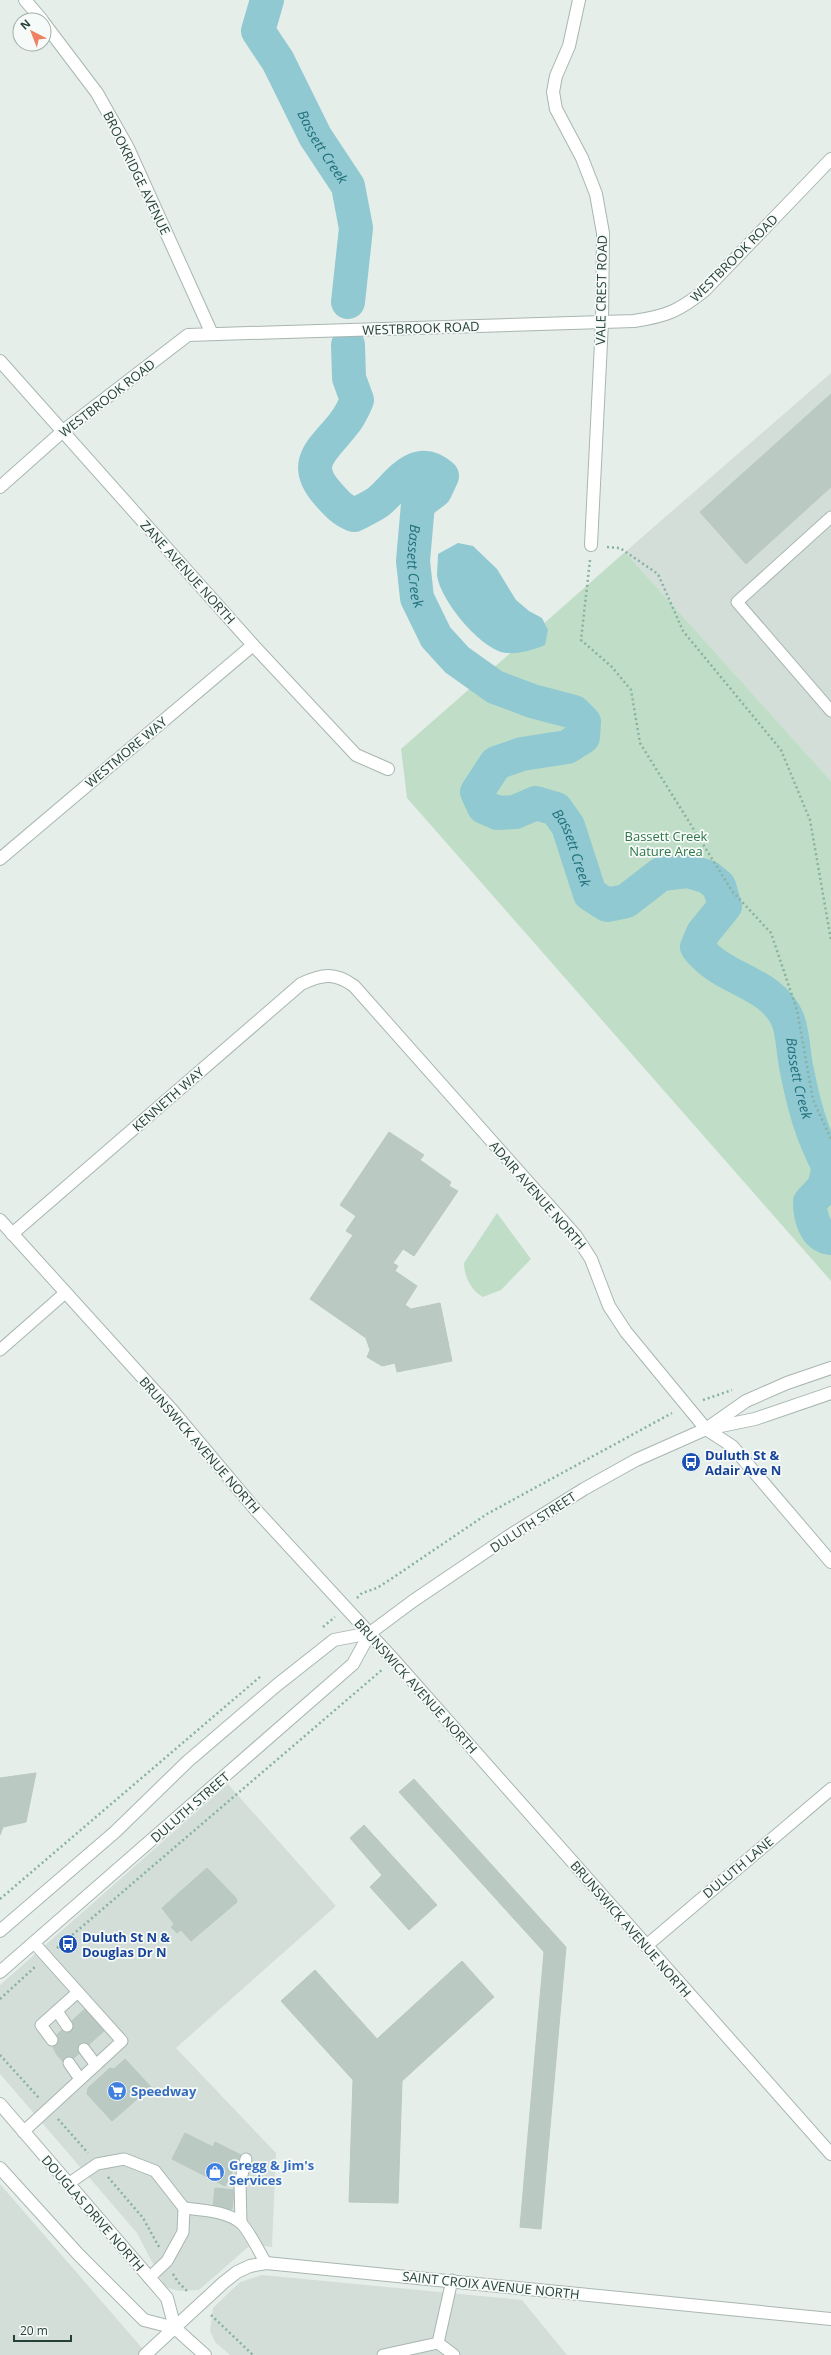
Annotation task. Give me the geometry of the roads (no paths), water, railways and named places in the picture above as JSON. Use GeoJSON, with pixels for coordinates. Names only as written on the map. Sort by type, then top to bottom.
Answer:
{"type":"FeatureCollection","features":[{"type":"Feature","properties":{"kind":"street"},"geometry":{"type":"LineString","coordinates":[[25,0],[35,12]]}},
{"type":"Feature","properties":{"kind":"street","name":"VALE CREST ROAD"},"geometry":{"type":"LineString","coordinates":[[579,0],[569,46],[556,76],[553,92],[556,109],[582,158],[596,194],[603,233],[602,322],[591,545]]}},
{"type":"Feature","properties":{"kind":"street","name":"BROOKRIDGE AVENUE"},"geometry":{"type":"LineString","coordinates":[[52,33],[97,94],[128,148],[212,334]]}},
{"type":"Feature","properties":{"kind":"street","name":"WESTBROOK ROAD"},"geometry":{"type":"LineString","coordinates":[[0,487],[63,432],[188,335],[634,321],[660,317],[684,307],[705,290],[831,159]]}},
{"type":"Feature","properties":{"kind":"street","name":"ZANE AVENUE NORTH"},"geometry":{"type":"LineString","coordinates":[[0,361],[253,645],[356,755],[388,769]]}},
{"type":"Feature","properties":{"kind":"street","name":"WESTMORE WAY"},"geometry":{"type":"LineString","coordinates":[[0,859],[253,645]]}},
{"type":"Feature","properties":{"kind":"street","name":"KENNETH WAY"},"geometry":{"type":"LineString","coordinates":[[12,1234],[301,984],[314,978],[330,975]]}},
{"type":"Feature","properties":{"kind":"street","name":"ADAIR AVENUE NORTH"},"geometry":{"type":"LineString","coordinates":[[330,975],[343,978],[354,986],[576,1236],[591,1259],[609,1306],[617,1321],[706,1429],[732,1446],[831,1562]]}},
{"type":"Feature","properties":{"kind":"street","name":"BRUNSWICK AVENUE NORTH"},"geometry":{"type":"LineString","coordinates":[[0,1220],[172,1410],[255,1509],[370,1633],[646,1946],[829,2147]]}},
{"type":"Feature","properties":{"kind":"street","name":"DULUTH STREET"},"geometry":{"type":"LineString","coordinates":[[0,1972],[353,1664],[370,1633],[413,1601],[584,1488],[636,1460],[706,1429],[746,1401],[787,1383],[831,1368]]}},
{"type":"Feature","properties":{"kind":"street","name":"DULUTH STREET"},"geometry":{"type":"LineString","coordinates":[[706,1429],[755,1419],[831,1394]]}},
{"type":"Feature","properties":{"kind":"street","name":"DULUTH STREET"},"geometry":{"type":"LineString","coordinates":[[0,1931],[115,1832],[188,1761],[277,1685],[334,1640],[370,1633]]}},
{"type":"Feature","properties":{"kind":"street","name":"DULUTH LANE"},"geometry":{"type":"LineString","coordinates":[[646,1946],[831,1789]]}},
{"type":"Feature","properties":{"kind":"street","name":"DOUGLAS DRIVE NORTH"},"geometry":{"type":"LineString","coordinates":[[0,2104],[167,2298],[174,2328]]}},
{"type":"Feature","properties":{"kind":"street"},"geometry":{"type":"LineString","coordinates":[[0,2168],[78,2254],[144,2320],[174,2328],[205,2355]]}},
{"type":"Feature","properties":{"kind":"street","name":"SAINT CROIX AVENUE NORTH"},"geometry":{"type":"LineString","coordinates":[[145,2355],[237,2272],[266,2263],[452,2280],[831,2320]]}},
{"type":"Feature","properties":{"kind":"lane"},"geometry":{"type":"LineString","coordinates":[[831,517],[737,602],[831,711]]}},
{"type":"Feature","properties":{"kind":"lane"},"geometry":{"type":"LineString","coordinates":[[0,1350],[66,1293]]}},
{"type":"Feature","properties":{"kind":"lane"},"geometry":{"type":"LineString","coordinates":[[23,2132],[122,2041],[34,1943]]}},
{"type":"Feature","properties":{"kind":"lane"},"geometry":{"type":"LineString","coordinates":[[52,2040],[41,2025],[78,1992]]}},
{"type":"Feature","properties":{"kind":"lane"},"geometry":{"type":"LineString","coordinates":[[57,2011],[67,2026]]}},
{"type":"Feature","properties":{"kind":"lane"},"geometry":{"type":"LineString","coordinates":[[84,2049],[96,2065]]}},
{"type":"Feature","properties":{"kind":"lane"},"geometry":{"type":"LineString","coordinates":[[69,2063],[80,2079]]}},
{"type":"Feature","properties":{"kind":"lane"},"geometry":{"type":"LineString","coordinates":[[68,2184],[97,2164],[124,2159],[154,2171],[184,2208],[183,2232],[166,2261],[149,2278]]}},
{"type":"Feature","properties":{"kind":"lane"},"geometry":{"type":"LineString","coordinates":[[246,2159],[240,2183],[241,2223],[266,2263]]}},
{"type":"Feature","properties":{"kind":"lane"},"geometry":{"type":"LineString","coordinates":[[184,2208],[219,2213],[241,2223]]}},
{"type":"Feature","properties":{"kind":"lane"},"geometry":{"type":"LineString","coordinates":[[438,2343],[452,2280]]}},
{"type":"Feature","properties":{"kind":"lane"},"geometry":{"type":"LineString","coordinates":[[383,2355],[438,2343],[454,2355]]}},
{"type":"Feature","properties":{"kind":"water"},"geometry":{"type":"Polygon","coordinates":[[[458,543],[473,546],[497,569],[516,600],[529,611],[542,618],[548,630],[545,645],[526,651],[506,653],[496,650],[485,643],[463,622],[446,597],[437,575],[438,554],[458,543]]]}},
{"type":"Feature","properties":{"kind":"waterway","name":"Bassett Creek"},"geometry":{"type":"LineString","coordinates":[[267,0],[258,31],[278,61],[315,136],[348,186],[356,228],[348,302]]}},
{"type":"Feature","properties":{"kind":"waterway","name":"Bassett Creek"},"geometry":{"type":"LineString","coordinates":[[348,345],[349,378],[357,400],[347,420],[318,456],[315,464],[316,473],[320,483],[328,494],[343,509],[354,515],[378,502],[407,474],[415,470],[423,468],[432,470],[442,476],[435,491],[418,504],[413,561],[417,598],[436,637],[457,660],[495,687],[532,701],[574,712],[584,722],[583,737],[567,747],[522,754],[496,763],[477,792],[484,807],[498,813],[515,812],[536,803],[556,809],[568,826],[590,894],[607,905],[626,901],[661,874],[688,871],[708,877],[719,886],[725,906],[703,933],[697,947],[707,958],[719,967],[769,996],[779,1006],[787,1018],[791,1029],[796,1066],[812,1130],[829,1167],[824,1187],[810,1202],[812,1219],[817,1229],[825,1236],[831,1238]]}},
{"type":"Feature","properties":{"kind":"place","name":"Duluth St & Adair Ave N"},"geometry":{"type":"Point","coordinates":[691,1462]}},
{"type":"Feature","properties":{"kind":"place","name":"Duluth St N & Douglas Dr N"},"geometry":{"type":"Point","coordinates":[68,1944]}},
{"type":"Feature","properties":{"kind":"place","name":"Speedway"},"geometry":{"type":"Point","coordinates":[117,2091]}},
{"type":"Feature","properties":{"kind":"place","name":"Gregg & Jim's Services"},"geometry":{"type":"Point","coordinates":[215,2172]}},
{"type":"Feature","properties":{"kind":"park label","name":"Bassett Creek Nature Area"},"geometry":{"type":"Point","coordinates":[666,844]}}]}
